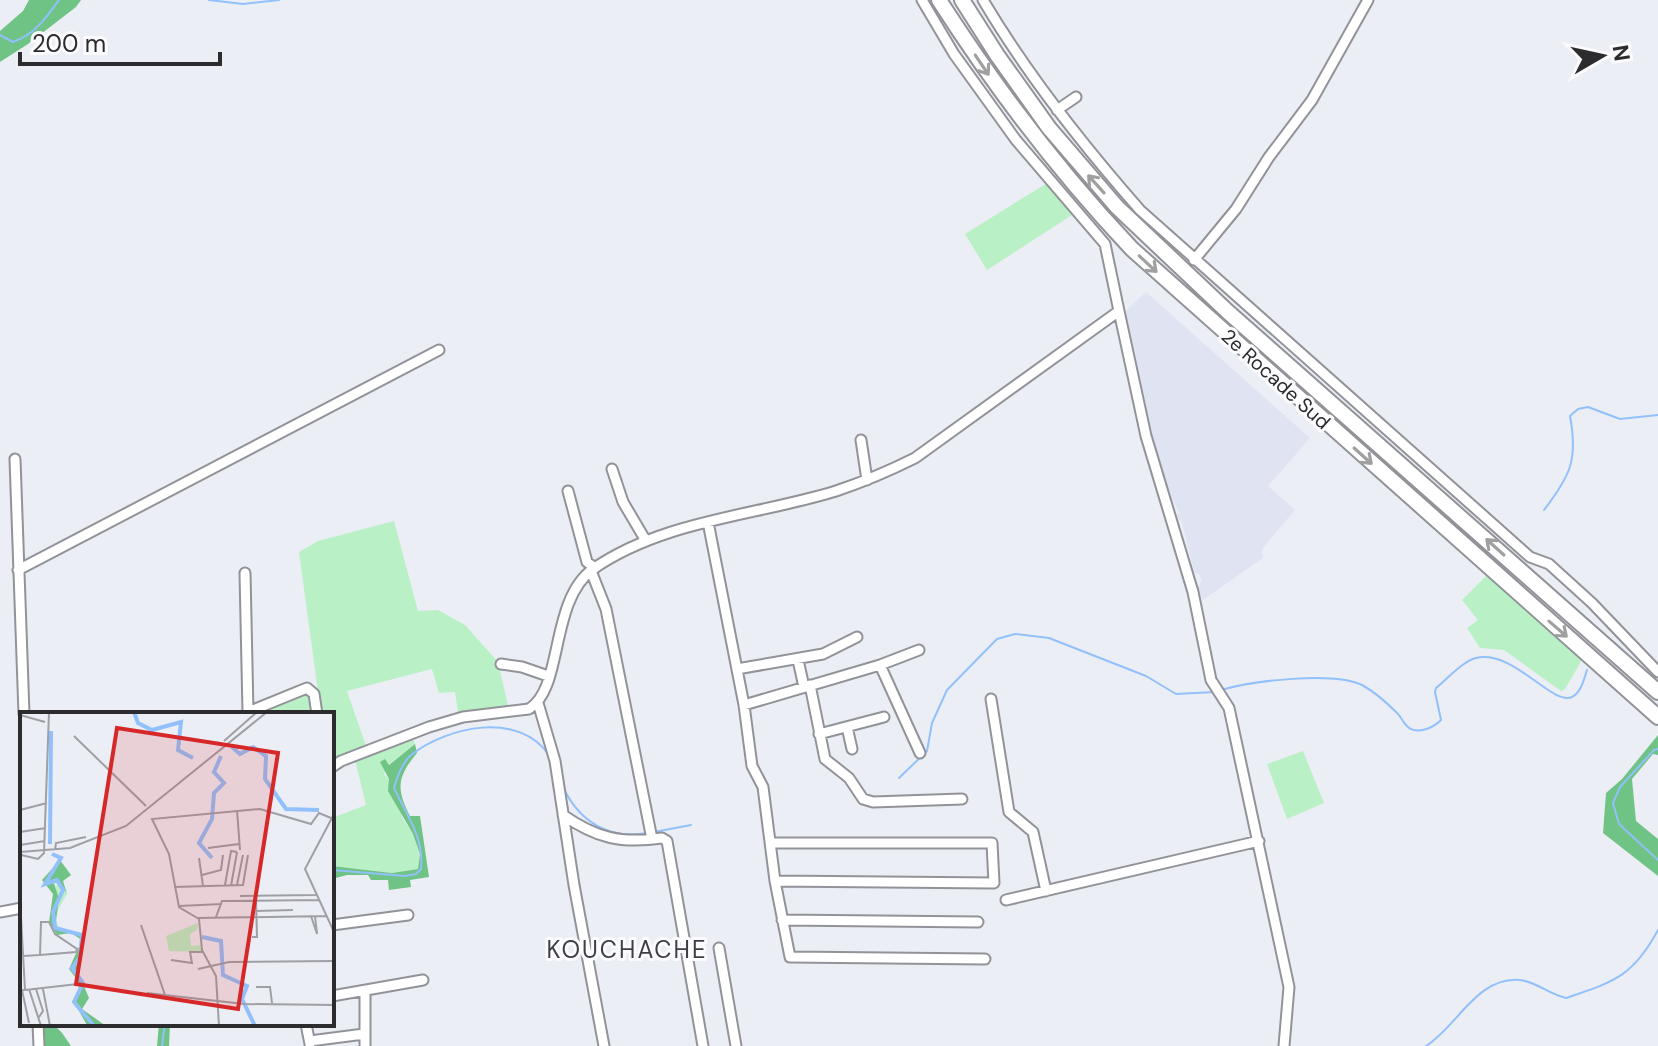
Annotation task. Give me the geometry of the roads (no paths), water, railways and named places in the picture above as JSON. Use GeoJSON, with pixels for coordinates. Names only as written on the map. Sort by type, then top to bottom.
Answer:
{"type":"FeatureCollection","features":[{"type":"Feature","properties":{"kind":"highway","name":"2e Rocade Sud"},"geometry":{"type":"LineString","coordinates":[[939,0],[1010,107],[1047,154],[1132,249],[1658,717]]}},
{"type":"Feature","properties":{"kind":"highway","name":"2e Rocade Sud"},"geometry":{"type":"LineString","coordinates":[[962,0],[1032,105],[1117,207],[1228,312],[1658,692]]}},
{"type":"Feature","properties":{"kind":"street"},"geometry":{"type":"LineString","coordinates":[[922,0],[954,54],[1016,140],[1105,244],[1146,436],[1193,592],[1211,680],[1226,699],[1259,841],[1289,987],[1284,1046]]}},
{"type":"Feature","properties":{"kind":"street"},"geometry":{"type":"LineString","coordinates":[[983,0],[1085,148],[1140,210],[1530,557],[1549,564],[1592,603],[1658,672]]}},
{"type":"Feature","properties":{"kind":"street"},"geometry":{"type":"LineString","coordinates":[[1194,260],[1236,209],[1269,157],[1312,100],[1368,0]]}},
{"type":"Feature","properties":{"kind":"street"},"geometry":{"type":"LineString","coordinates":[[1057,110],[1076,97]]}},
{"type":"Feature","properties":{"kind":"street"},"geometry":{"type":"LineString","coordinates":[[334,766],[429,727],[463,717],[529,709],[538,703],[574,588],[593,570],[646,541],[708,522],[834,492],[915,458],[1119,311]]}},
{"type":"Feature","properties":{"kind":"street"},"geometry":{"type":"LineString","coordinates":[[18,570],[439,350]]}},
{"type":"Feature","properties":{"kind":"street"},"geometry":{"type":"LineString","coordinates":[[861,440],[867,480]]}},
{"type":"Feature","properties":{"kind":"street"},"geometry":{"type":"LineString","coordinates":[[15,459],[24,712]]}},
{"type":"Feature","properties":{"kind":"street"},"geometry":{"type":"LineString","coordinates":[[612,469],[623,502],[646,541]]}},
{"type":"Feature","properties":{"kind":"street"},"geometry":{"type":"LineString","coordinates":[[568,491],[587,562],[593,570],[606,609],[652,839]]}},
{"type":"Feature","properties":{"kind":"street"},"geometry":{"type":"LineString","coordinates":[[708,522],[744,705],[752,766],[763,787],[775,881],[790,957],[985,959]]}},
{"type":"Feature","properties":{"kind":"street"},"geometry":{"type":"LineString","coordinates":[[245,573],[248,712],[307,688],[314,694],[317,712]]}},
{"type":"Feature","properties":{"kind":"street"},"geometry":{"type":"LineString","coordinates":[[737,669],[823,654],[857,637]]}},
{"type":"Feature","properties":{"kind":"street"},"geometry":{"type":"LineString","coordinates":[[744,705],[880,665],[919,650]]}},
{"type":"Feature","properties":{"kind":"street"},"geometry":{"type":"LineString","coordinates":[[798,660],[825,759],[849,778],[868,801],[962,799]]}},
{"type":"Feature","properties":{"kind":"street"},"geometry":{"type":"LineString","coordinates":[[501,664],[548,676]]}},
{"type":"Feature","properties":{"kind":"street"},"geometry":{"type":"LineString","coordinates":[[880,665],[920,753]]}},
{"type":"Feature","properties":{"kind":"street"},"geometry":{"type":"LineString","coordinates":[[991,699],[1009,812],[1033,832],[1046,891]]}},
{"type":"Feature","properties":{"kind":"street"},"geometry":{"type":"LineString","coordinates":[[538,703],[555,761],[604,1046]]}},
{"type":"Feature","properties":{"kind":"street"},"geometry":{"type":"LineString","coordinates":[[819,734],[884,717]]}},
{"type":"Feature","properties":{"kind":"street"},"geometry":{"type":"LineString","coordinates":[[847,727],[852,749]]}},
{"type":"Feature","properties":{"kind":"street"},"geometry":{"type":"LineString","coordinates":[[563,815],[588,832],[625,841],[662,838],[667,841],[703,1046]]}},
{"type":"Feature","properties":{"kind":"street"},"geometry":{"type":"LineString","coordinates":[[1006,900],[1259,841]]}},
{"type":"Feature","properties":{"kind":"street"},"geometry":{"type":"LineString","coordinates":[[771,843],[992,843],[994,883],[775,881]]}},
{"type":"Feature","properties":{"kind":"street"},"geometry":{"type":"LineString","coordinates":[[0,912],[20,908]]}},
{"type":"Feature","properties":{"kind":"street"},"geometry":{"type":"LineString","coordinates":[[334,925],[408,915]]}},
{"type":"Feature","properties":{"kind":"street"},"geometry":{"type":"LineString","coordinates":[[782,920],[978,922]]}},
{"type":"Feature","properties":{"kind":"street"},"geometry":{"type":"LineString","coordinates":[[719,948],[736,1046]]}},
{"type":"Feature","properties":{"kind":"street"},"geometry":{"type":"LineString","coordinates":[[334,996],[423,980]]}},
{"type":"Feature","properties":{"kind":"street"},"geometry":{"type":"LineString","coordinates":[[365,991],[365,1046]]}},
{"type":"Feature","properties":{"kind":"street"},"geometry":{"type":"LineString","coordinates":[[38,1026],[39,1046]]}},
{"type":"Feature","properties":{"kind":"street"},"geometry":{"type":"LineString","coordinates":[[310,1044],[364,1034]]}},
{"type":"Feature","properties":{"kind":"waterway"},"geometry":{"type":"LineString","coordinates":[[0,35],[13,42],[27,35],[59,0]]}},
{"type":"Feature","properties":{"kind":"waterway"},"geometry":{"type":"LineString","coordinates":[[209,0],[243,4],[279,0]]}},
{"type":"Feature","properties":{"kind":"waterway"},"geometry":{"type":"LineString","coordinates":[[1544,510],[1561,487],[1570,466],[1573,444],[1570,416],[1578,409],[1588,407],[1620,419],[1658,415]]}},
{"type":"Feature","properties":{"kind":"waterway"},"geometry":{"type":"LineString","coordinates":[[899,778],[927,751],[932,723],[947,690],[997,639],[1015,634],[1049,638],[1146,676],[1176,694],[1215,692]]}},
{"type":"Feature","properties":{"kind":"waterway"},"geometry":{"type":"LineString","coordinates":[[1221,690],[1292,679],[1349,681],[1371,690],[1408,727],[1420,730],[1441,720],[1436,688],[1461,666],[1476,658],[1490,657],[1504,662],[1564,698],[1578,692],[1587,670]]}},
{"type":"Feature","properties":{"kind":"waterway"},"geometry":{"type":"LineString","coordinates":[[334,870],[405,876],[416,874],[421,869],[417,837],[394,788],[405,762],[426,745],[463,731],[502,728],[520,732],[536,741],[549,755]]}},
{"type":"Feature","properties":{"kind":"waterway"},"geometry":{"type":"LineString","coordinates":[[1658,749],[1620,787],[1613,803],[1619,824],[1658,860]]}},
{"type":"Feature","properties":{"kind":"waterway"},"geometry":{"type":"LineString","coordinates":[[563,787],[577,810],[596,825],[620,834],[647,833]]}},
{"type":"Feature","properties":{"kind":"waterway"},"geometry":{"type":"LineString","coordinates":[[654,832],[691,825]]}},
{"type":"Feature","properties":{"kind":"waterway"},"geometry":{"type":"LineString","coordinates":[[1426,1046],[1480,994],[1505,981],[1526,981],[1566,998],[1609,982],[1640,958],[1658,930]]}},
{"type":"Feature","properties":{"kind":"waterway"},"geometry":{"type":"LineString","coordinates":[[162,1046],[165,1026]]}},
{"type":"Feature","properties":{"kind":"district","name":"KOUCHACHE"},"geometry":{"type":"Point","coordinates":[627,950]}}]}
